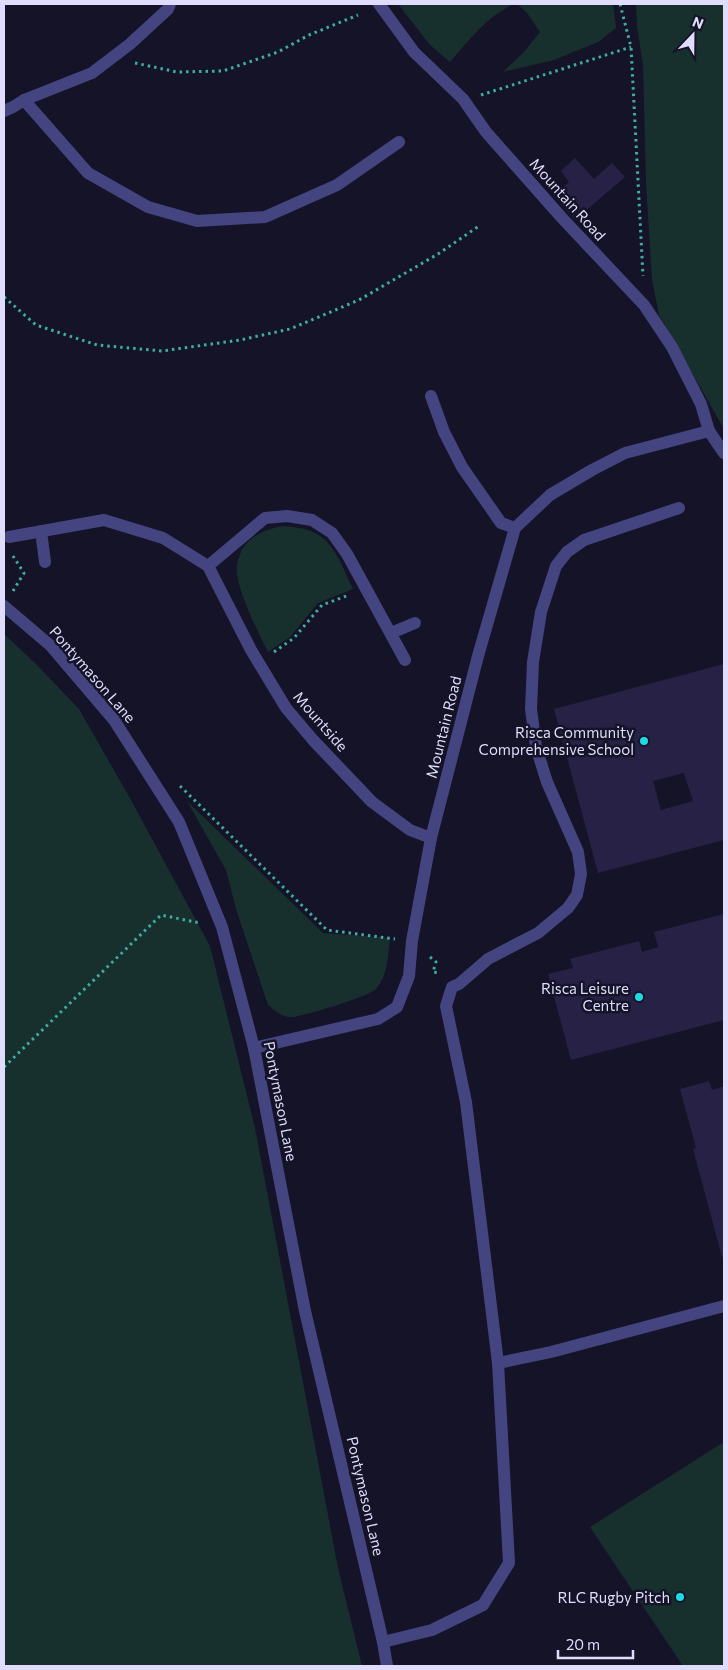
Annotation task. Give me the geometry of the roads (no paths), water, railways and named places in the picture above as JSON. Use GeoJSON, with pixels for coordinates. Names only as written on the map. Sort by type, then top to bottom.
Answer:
{"type":"FeatureCollection","features":[{"type":"Feature","properties":{"kind":"street"},"geometry":{"type":"LineString","coordinates":[[4,111],[24,100],[92,73],[116,55],[168,9],[170,4]]}},
{"type":"Feature","properties":{"kind":"street","name":"Mountain Road"},"geometry":{"type":"LineString","coordinates":[[379,4],[414,52],[463,99],[486,132],[562,218],[644,305],[672,347],[700,404],[709,431],[724,453]]}},
{"type":"Feature","properties":{"kind":"street"},"geometry":{"type":"LineString","coordinates":[[24,100],[88,173],[148,207],[197,221],[265,217],[337,185],[399,142]]}},
{"type":"Feature","properties":{"kind":"street"},"geometry":{"type":"LineString","coordinates":[[431,396],[444,432],[462,467],[500,523],[515,528],[550,495],[625,453],[709,431]]}},
{"type":"Feature","properties":{"kind":"street"},"geometry":{"type":"LineString","coordinates":[[383,1642],[432,1630],[483,1605],[509,1563],[498,1363],[466,1102],[446,1006],[452,987],[459,984],[488,959],[538,933],[568,908],[577,896],[581,874],[578,852],[547,782],[536,747],[531,709],[533,662],[541,612],[556,566],[567,552],[584,540],[679,508]]}},
{"type":"Feature","properties":{"kind":"street"},"geometry":{"type":"LineString","coordinates":[[9,537],[104,520],[163,538],[208,566],[265,518],[287,516],[312,520],[332,533],[347,554],[405,660]]}},
{"type":"Feature","properties":{"kind":"street","name":"Mountain Road"},"geometry":{"type":"LineString","coordinates":[[254,1048],[378,1019],[397,1007],[409,976],[412,941],[431,838],[478,656],[515,528]]}},
{"type":"Feature","properties":{"kind":"street"},"geometry":{"type":"LineString","coordinates":[[41,532],[45,562]]}},
{"type":"Feature","properties":{"kind":"street","name":"Mountside"},"geometry":{"type":"LineString","coordinates":[[208,566],[258,663],[286,708],[313,740],[372,802],[410,830],[431,838]]}},
{"type":"Feature","properties":{"kind":"street","name":"Pontymason Lane"},"geometry":{"type":"LineString","coordinates":[[6,602],[51,646],[114,720],[179,822],[222,927],[254,1048],[305,1311],[383,1642],[387,1666]]}},
{"type":"Feature","properties":{"kind":"street"},"geometry":{"type":"LineString","coordinates":[[391,633],[415,622]]}},
{"type":"Feature","properties":{"kind":"street"},"geometry":{"type":"LineString","coordinates":[[498,1363],[551,1352],[724,1306]]}},
{"type":"Feature","properties":{"kind":"place","name":"Risca Community Comprehensive School"},"geometry":{"type":"Point","coordinates":[644,741]}},
{"type":"Feature","properties":{"kind":"place","name":"Risca Leisure Centre"},"geometry":{"type":"Point","coordinates":[639,997]}},
{"type":"Feature","properties":{"kind":"place","name":"RLC Rugby Pitch"},"geometry":{"type":"Point","coordinates":[680,1597]}}]}
